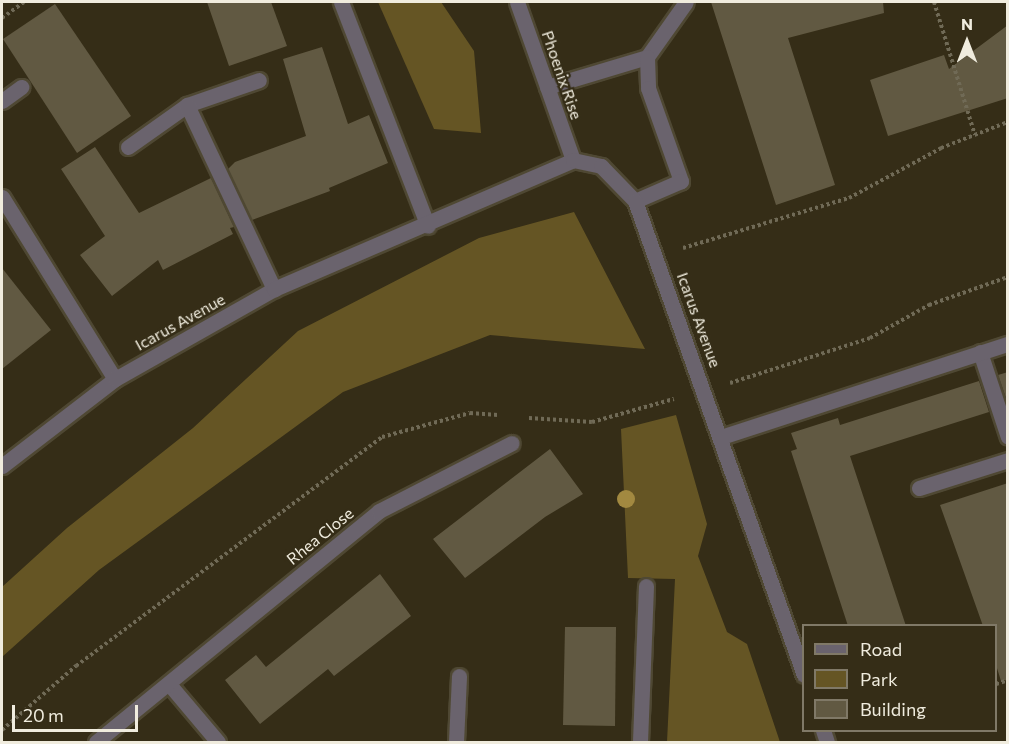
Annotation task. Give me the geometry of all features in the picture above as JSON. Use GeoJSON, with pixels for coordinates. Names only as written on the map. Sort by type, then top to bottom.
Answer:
{"type":"FeatureCollection","features":[{"type":"Feature","properties":{"kind":"street"},"geometry":{"type":"LineString","coordinates":[[340,2],[428,226]]}},
{"type":"Feature","properties":{"kind":"street","name":"Phoenix Rise"},"geometry":{"type":"LineString","coordinates":[[517,2],[573,160]]}},
{"type":"Feature","properties":{"kind":"street"},"geometry":{"type":"LineString","coordinates":[[634,201],[681,181],[648,88],[647,57],[686,2]]}},
{"type":"Feature","properties":{"kind":"street"},"geometry":{"type":"LineString","coordinates":[[547,87],[647,57]]}},
{"type":"Feature","properties":{"kind":"street"},"geometry":{"type":"LineString","coordinates":[[128,147],[188,105],[259,80]]}},
{"type":"Feature","properties":{"kind":"street"},"geometry":{"type":"LineString","coordinates":[[2,101],[21,87]]}},
{"type":"Feature","properties":{"kind":"street"},"geometry":{"type":"LineString","coordinates":[[188,105],[274,289]]}},
{"type":"Feature","properties":{"kind":"street","name":"Icarus Avenue"},"geometry":{"type":"LineString","coordinates":[[2,466],[116,379],[274,289],[428,226],[573,160],[601,166],[634,201],[657,256],[802,669]]}},
{"type":"Feature","properties":{"kind":"street"},"geometry":{"type":"LineString","coordinates":[[2,198],[116,379]]}},
{"type":"Feature","properties":{"kind":"street"},"geometry":{"type":"LineString","coordinates":[[721,437],[1008,344]]}},
{"type":"Feature","properties":{"kind":"street"},"geometry":{"type":"LineString","coordinates":[[981,352],[1008,437]]}},
{"type":"Feature","properties":{"kind":"street","name":"Rhea Close"},"geometry":{"type":"LineString","coordinates":[[96,742],[379,511],[512,443]]}},
{"type":"Feature","properties":{"kind":"street"},"geometry":{"type":"LineString","coordinates":[[919,488],[1008,460]]}},
{"type":"Feature","properties":{"kind":"street"},"geometry":{"type":"LineString","coordinates":[[640,742],[646,586]]}},
{"type":"Feature","properties":{"kind":"street"},"geometry":{"type":"LineString","coordinates":[[456,742],[459,676]]}},
{"type":"Feature","properties":{"kind":"street"},"geometry":{"type":"LineString","coordinates":[[169,684],[218,742]]}},
{"type":"Feature","properties":{"kind":"path"},"geometry":{"type":"LineString","coordinates":[[2,18],[24,2]]}},
{"type":"Feature","properties":{"kind":"path"},"geometry":{"type":"LineString","coordinates":[[934,2],[975,135]]}},
{"type":"Feature","properties":{"kind":"path"},"geometry":{"type":"LineString","coordinates":[[657,256],[849,198],[941,148],[1008,122]]}},
{"type":"Feature","properties":{"kind":"path"},"geometry":{"type":"LineString","coordinates":[[705,391],[870,338],[929,305],[1008,277]]}},
{"type":"Feature","properties":{"kind":"green space"},"geometry":{"type":"Polygon","coordinates":[[[378,2],[441,2],[474,51],[481,133],[434,129],[378,2]]]}},
{"type":"Feature","properties":{"kind":"green space"},"geometry":{"type":"Polygon","coordinates":[[[574,212],[645,349],[490,335],[343,392],[99,570],[2,657],[2,587],[67,528],[193,428],[298,331],[479,238],[574,212]]]}},
{"type":"Feature","properties":{"kind":"green space"},"geometry":{"type":"Polygon","coordinates":[[[676,415],[707,524],[698,556],[727,632],[747,644],[780,742],[667,742],[675,579],[628,578],[621,429],[676,415]]]}},
{"type":"Feature","properties":{"kind":"building"},"geometry":{"type":"Polygon","coordinates":[[[207,2],[271,2],[287,46],[229,66],[207,2]]]}},
{"type":"Feature","properties":{"kind":"building"},"geometry":{"type":"Polygon","coordinates":[[[711,2],[883,2],[884,13],[788,38],[835,185],[776,205],[711,2]]]}},
{"type":"Feature","properties":{"kind":"building"},"geometry":{"type":"Polygon","coordinates":[[[55,4],[131,116],[77,153],[3,39],[55,4]]]}},
{"type":"Feature","properties":{"kind":"building"},"geometry":{"type":"Polygon","coordinates":[[[1008,25],[1008,98],[888,136],[870,80],[944,55],[949,69],[1008,25]]]}},
{"type":"Feature","properties":{"kind":"building"},"geometry":{"type":"Polygon","coordinates":[[[322,47],[348,124],[369,115],[388,163],[329,188],[330,191],[252,220],[228,169],[235,162],[306,136],[283,59],[322,47]]]}},
{"type":"Feature","properties":{"kind":"building"},"geometry":{"type":"Polygon","coordinates":[[[95,147],[139,213],[211,178],[234,227],[230,228],[233,234],[163,270],[158,260],[112,296],[80,255],[105,236],[61,169],[95,147]]]}},
{"type":"Feature","properties":{"kind":"building"},"geometry":{"type":"Polygon","coordinates":[[[2,268],[51,330],[2,369],[2,268]]]}},
{"type":"Feature","properties":{"kind":"building"},"geometry":{"type":"Polygon","coordinates":[[[1008,372],[1008,404],[998,375],[1008,372]]]}},
{"type":"Feature","properties":{"kind":"building"},"geometry":{"type":"Polygon","coordinates":[[[979,381],[989,412],[850,456],[905,624],[847,624],[791,451],[797,449],[791,433],[838,418],[840,425],[979,381]]]}},
{"type":"Feature","properties":{"kind":"building"},"geometry":{"type":"Polygon","coordinates":[[[550,449],[583,494],[545,517],[465,578],[433,539],[550,449]]]}},
{"type":"Feature","properties":{"kind":"building"},"geometry":{"type":"Polygon","coordinates":[[[1008,483],[1008,680],[1001,681],[997,668],[997,624],[982,624],[940,505],[1008,483]]]}},
{"type":"Feature","properties":{"kind":"building"},"geometry":{"type":"Polygon","coordinates":[[[380,574],[411,616],[334,676],[328,669],[260,724],[225,680],[256,655],[266,667],[380,574]]]}},
{"type":"Feature","properties":{"kind":"building"},"geometry":{"type":"Polygon","coordinates":[[[565,627],[616,627],[615,726],[563,725],[565,627]]]}}]}
